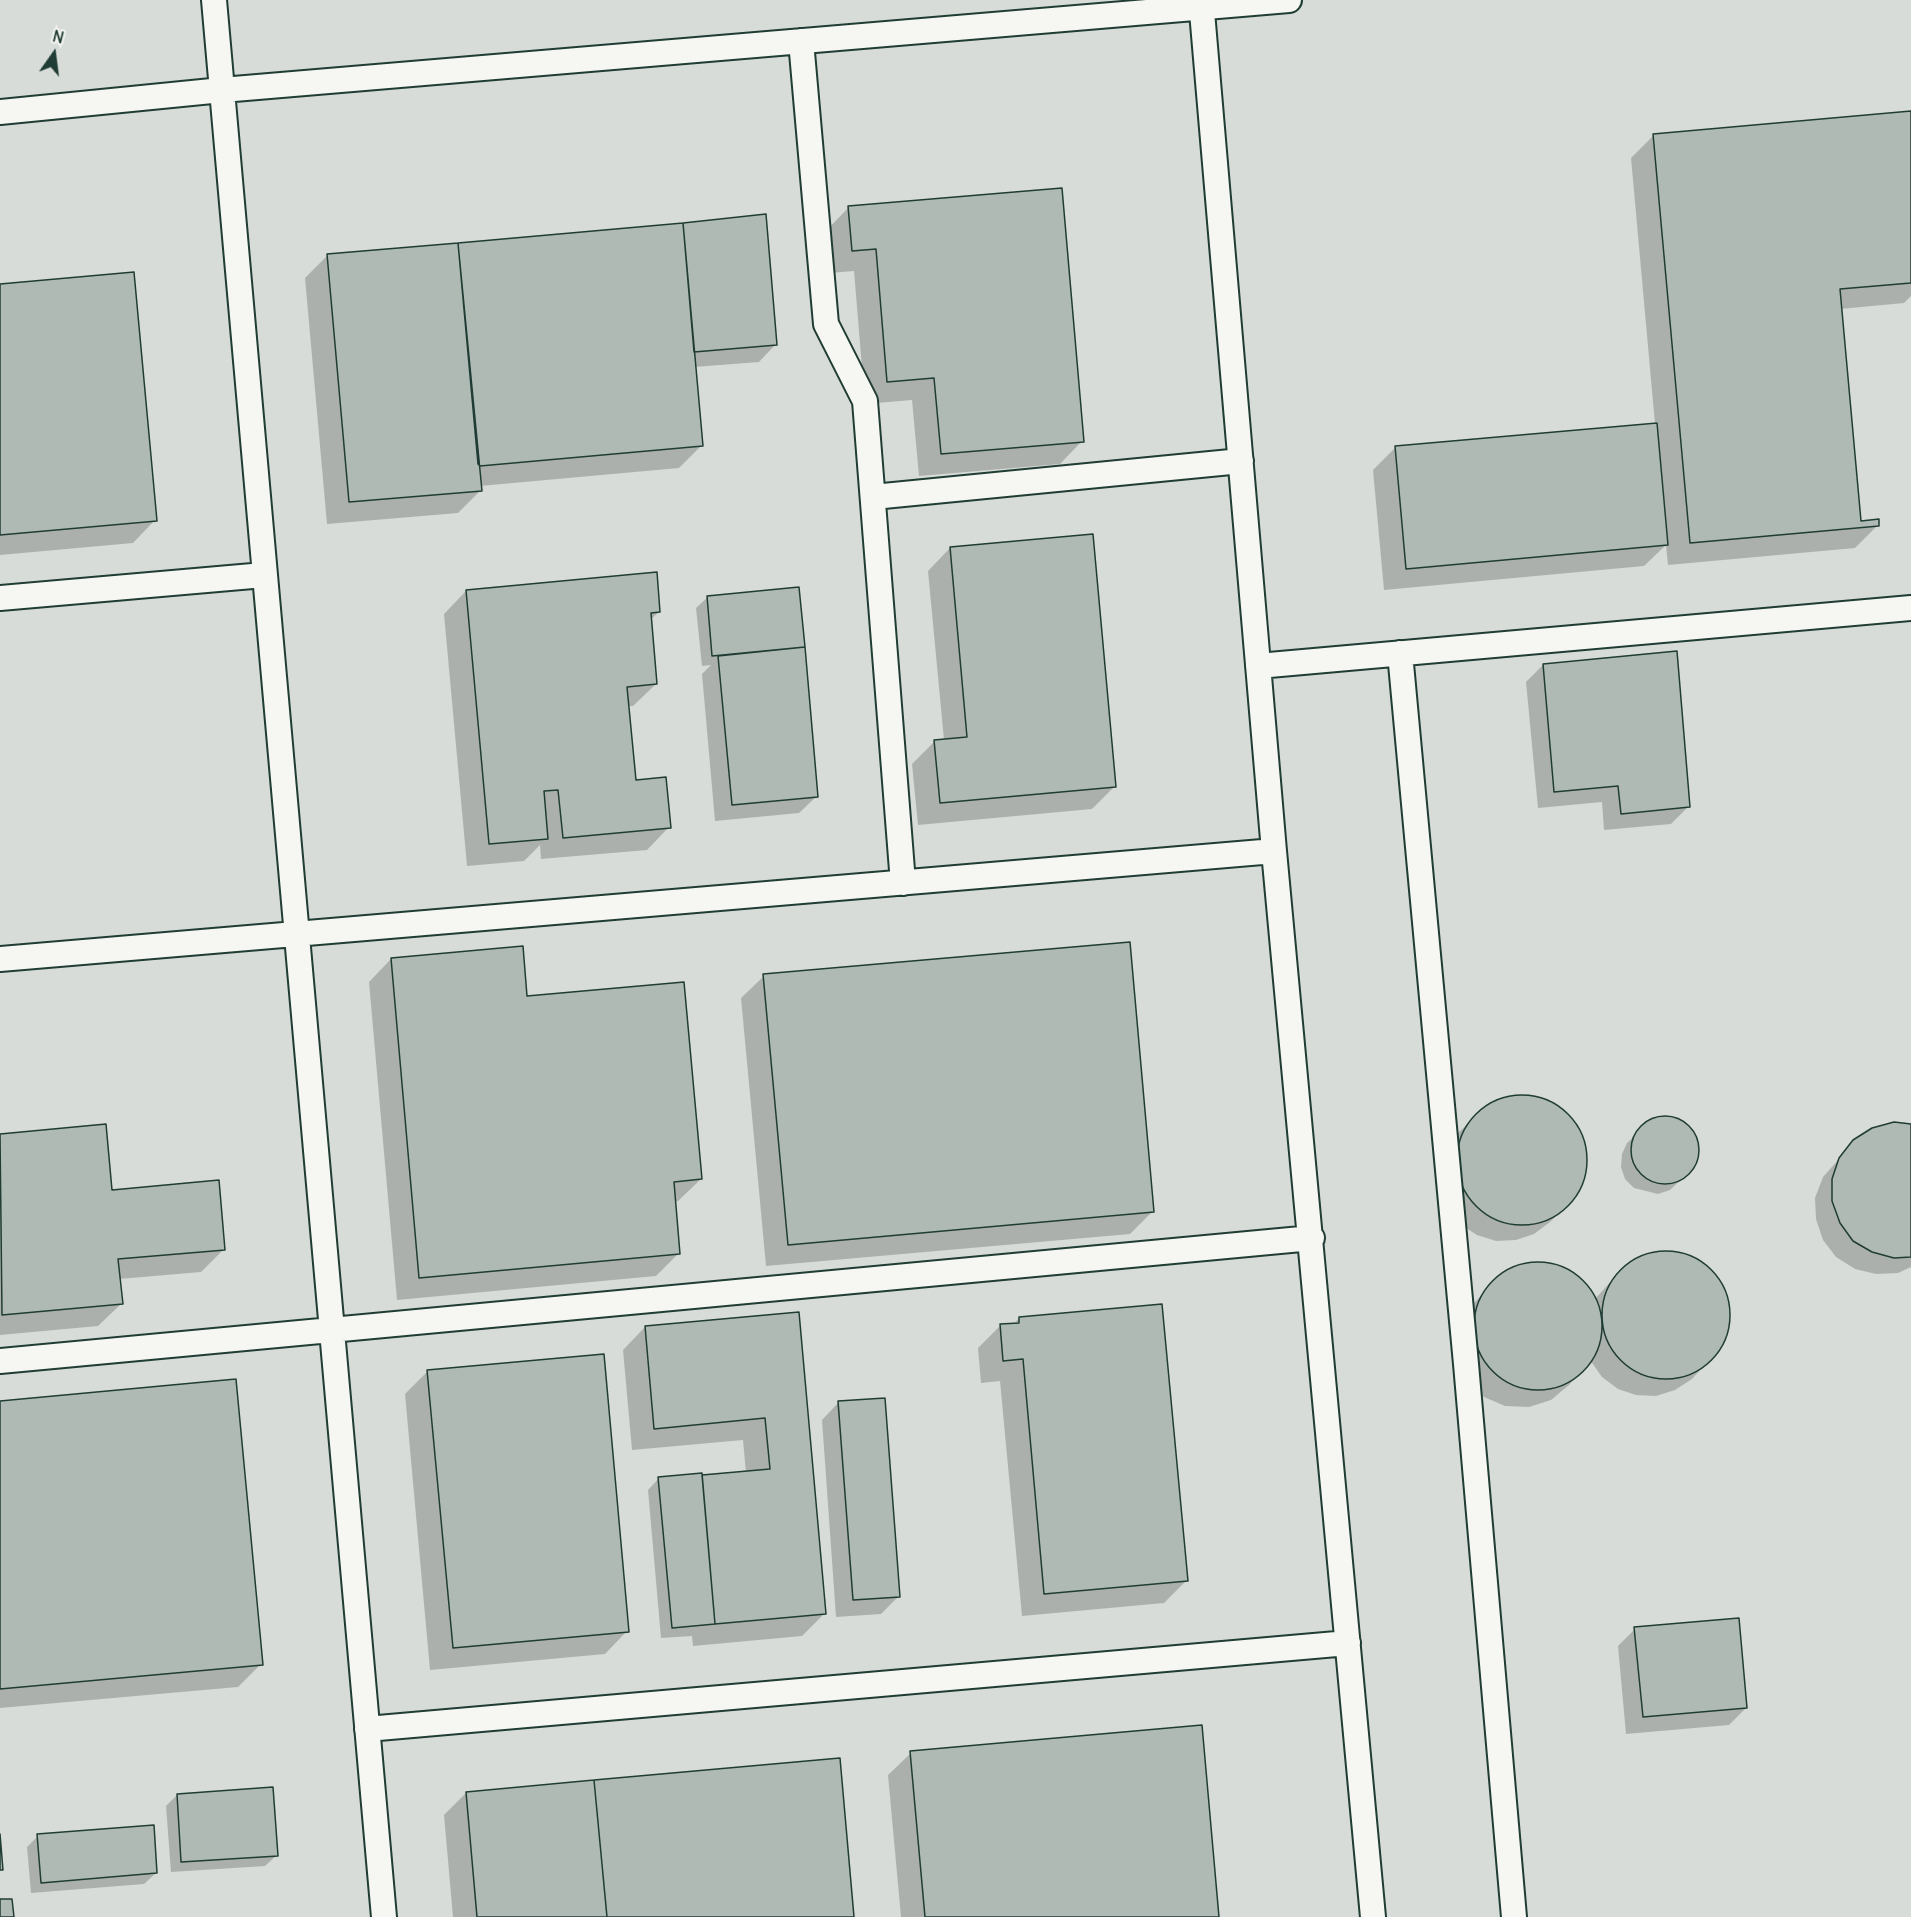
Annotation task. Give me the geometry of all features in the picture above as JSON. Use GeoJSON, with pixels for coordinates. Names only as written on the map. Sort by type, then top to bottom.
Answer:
{"type":"FeatureCollection","features":[{"type":"Feature","properties":{"kind":"lane"},"geometry":{"type":"LineString","coordinates":[[214,0],[384,1917]]}},
{"type":"Feature","properties":{"kind":"lane"},"geometry":{"type":"LineString","coordinates":[[0,112],[222,90],[801,41],[1201,4],[1289,0]]}},
{"type":"Feature","properties":{"kind":"lane"},"geometry":{"type":"LineString","coordinates":[[1201,4],[1274,851],[1312,1238],[1373,1917]]}},
{"type":"Feature","properties":{"kind":"lane"},"geometry":{"type":"LineString","coordinates":[[801,41],[826,324],[865,401],[903,883]]}},
{"type":"Feature","properties":{"kind":"lane"},"geometry":{"type":"LineString","coordinates":[[873,497],[1240,461]]}},
{"type":"Feature","properties":{"kind":"lane"},"geometry":{"type":"LineString","coordinates":[[0,598],[264,575]]}},
{"type":"Feature","properties":{"kind":"lane"},"geometry":{"type":"LineString","coordinates":[[1258,666],[1911,608]]}},
{"type":"Feature","properties":{"kind":"lane"},"geometry":{"type":"LineString","coordinates":[[1400,653],[1464,1340],[1514,1917]]}},
{"type":"Feature","properties":{"kind":"lane"},"geometry":{"type":"LineString","coordinates":[[0,959],[1274,851]]}},
{"type":"Feature","properties":{"kind":"lane"},"geometry":{"type":"LineString","coordinates":[[0,1361],[1312,1238]]}},
{"type":"Feature","properties":{"kind":"lane"},"geometry":{"type":"LineString","coordinates":[[367,1730],[1348,1642]]}},
{"type":"Feature","properties":{"kind":"shaded area"},"geometry":{"type":"Polygon","coordinates":[[[0,0],[1911,0],[1911,1917],[0,1917],[0,0]]]}},
{"type":"Feature","properties":{"kind":"building"},"geometry":{"type":"Polygon","coordinates":[[[1911,111],[1911,283],[1840,289],[1861,521],[1879,519],[1879,526],[1690,543],[1653,134],[1911,111]]]}},
{"type":"Feature","properties":{"kind":"building"},"geometry":{"type":"Polygon","coordinates":[[[1062,188],[1084,442],[941,454],[934,378],[887,382],[876,249],[852,251],[848,206],[1062,188]]]}},
{"type":"Feature","properties":{"kind":"building"},"geometry":{"type":"Polygon","coordinates":[[[766,214],[777,345],[694,352],[683,223],[766,214]]]}},
{"type":"Feature","properties":{"kind":"building"},"geometry":{"type":"Polygon","coordinates":[[[683,223],[703,446],[480,466],[458,243],[683,223]]]}},
{"type":"Feature","properties":{"kind":"building"},"geometry":{"type":"Polygon","coordinates":[[[458,243],[482,491],[349,502],[327,254],[458,243]]]}},
{"type":"Feature","properties":{"kind":"building"},"geometry":{"type":"Polygon","coordinates":[[[134,272],[157,521],[0,535],[0,284],[134,272]]]}},
{"type":"Feature","properties":{"kind":"building"},"geometry":{"type":"Polygon","coordinates":[[[1657,423],[1668,545],[1406,569],[1395,446],[1657,423]]]}},
{"type":"Feature","properties":{"kind":"building"},"geometry":{"type":"Polygon","coordinates":[[[1093,534],[1116,787],[940,803],[934,740],[967,737],[950,547],[1093,534]]]}},
{"type":"Feature","properties":{"kind":"building"},"geometry":{"type":"Polygon","coordinates":[[[657,572],[660,612],[651,613],[657,684],[627,687],[636,780],[666,777],[671,828],[563,838],[558,790],[544,791],[548,839],[489,844],[466,590],[657,572]]]}},
{"type":"Feature","properties":{"kind":"building"},"geometry":{"type":"Polygon","coordinates":[[[799,587],[805,647],[712,656],[707,596],[799,587]]]}},
{"type":"Feature","properties":{"kind":"building"},"geometry":{"type":"Polygon","coordinates":[[[805,647],[818,797],[732,805],[718,656],[805,647]]]}},
{"type":"Feature","properties":{"kind":"building"},"geometry":{"type":"Polygon","coordinates":[[[1677,651],[1690,807],[1621,814],[1618,786],[1554,792],[1543,664],[1677,651]]]}},
{"type":"Feature","properties":{"kind":"building"},"geometry":{"type":"Polygon","coordinates":[[[1130,942],[1154,1212],[788,1245],[763,974],[1130,942]]]}},
{"type":"Feature","properties":{"kind":"building"},"geometry":{"type":"Polygon","coordinates":[[[523,946],[527,996],[684,982],[702,1179],[674,1182],[680,1254],[419,1278],[391,958],[523,946]]]}},
{"type":"Feature","properties":{"kind":"building"},"geometry":{"type":"Polygon","coordinates":[[[1522,1095],[1547,1100],[1568,1114],[1582,1135],[1587,1160],[1582,1185],[1568,1206],[1547,1220],[1522,1225],[1497,1220],[1476,1206],[1462,1185],[1457,1160],[1462,1135],[1476,1114],[1497,1100],[1522,1095]]]}},
{"type":"Feature","properties":{"kind":"building"},"geometry":{"type":"Polygon","coordinates":[[[1665,1116],[1678,1119],[1689,1126],[1696,1137],[1699,1150],[1696,1163],[1689,1174],[1678,1181],[1665,1184],[1652,1181],[1641,1174],[1634,1163],[1631,1150],[1634,1137],[1641,1126],[1652,1119],[1665,1116]]]}},
{"type":"Feature","properties":{"kind":"building"},"geometry":{"type":"Polygon","coordinates":[[[1894,1122],[1911,1124],[1911,1257],[1894,1258],[1872,1252],[1853,1241],[1840,1223],[1832,1201],[1832,1179],[1839,1158],[1853,1140],[1872,1128],[1894,1122]]]}},
{"type":"Feature","properties":{"kind":"building"},"geometry":{"type":"Polygon","coordinates":[[[106,1124],[112,1190],[219,1180],[225,1250],[118,1259],[123,1304],[2,1315],[0,1134],[106,1124]]]}},
{"type":"Feature","properties":{"kind":"building"},"geometry":{"type":"Polygon","coordinates":[[[1666,1251],[1691,1255],[1712,1269],[1726,1290],[1730,1315],[1726,1340],[1712,1361],[1691,1375],[1666,1379],[1641,1375],[1620,1361],[1606,1340],[1602,1315],[1606,1290],[1620,1269],[1641,1255],[1666,1251]]]}},
{"type":"Feature","properties":{"kind":"building"},"geometry":{"type":"Polygon","coordinates":[[[1538,1262],[1563,1267],[1583,1281],[1597,1301],[1602,1326],[1597,1351],[1583,1371],[1563,1385],[1538,1390],[1513,1385],[1493,1371],[1479,1351],[1474,1326],[1479,1301],[1493,1281],[1513,1267],[1538,1262]]]}},
{"type":"Feature","properties":{"kind":"building"},"geometry":{"type":"Polygon","coordinates":[[[1162,1304],[1188,1581],[1044,1594],[1023,1359],[1003,1361],[1000,1324],[1019,1323],[1019,1317],[1162,1304]]]}},
{"type":"Feature","properties":{"kind":"building"},"geometry":{"type":"Polygon","coordinates":[[[799,1312],[826,1614],[715,1624],[702,1475],[770,1469],[765,1418],[654,1429],[645,1326],[799,1312]]]}},
{"type":"Feature","properties":{"kind":"building"},"geometry":{"type":"Polygon","coordinates":[[[604,1354],[629,1632],[453,1648],[427,1370],[604,1354]]]}},
{"type":"Feature","properties":{"kind":"building"},"geometry":{"type":"Polygon","coordinates":[[[236,1379],[263,1665],[0,1689],[0,1401],[236,1379]]]}},
{"type":"Feature","properties":{"kind":"building"},"geometry":{"type":"Polygon","coordinates":[[[885,1398],[900,1597],[853,1600],[838,1401],[885,1398]]]}},
{"type":"Feature","properties":{"kind":"building"},"geometry":{"type":"Polygon","coordinates":[[[702,1473],[715,1624],[672,1628],[658,1477],[702,1473]]]}},
{"type":"Feature","properties":{"kind":"building"},"geometry":{"type":"Polygon","coordinates":[[[1739,1618],[1747,1708],[1643,1717],[1634,1627],[1739,1618]]]}},
{"type":"Feature","properties":{"kind":"building"},"geometry":{"type":"Polygon","coordinates":[[[1202,1725],[1219,1917],[925,1917],[910,1751],[1202,1725]]]}},
{"type":"Feature","properties":{"kind":"building"},"geometry":{"type":"Polygon","coordinates":[[[840,1758],[854,1917],[607,1917],[594,1780],[840,1758]]]}},
{"type":"Feature","properties":{"kind":"building"},"geometry":{"type":"Polygon","coordinates":[[[594,1780],[607,1917],[477,1917],[466,1792],[594,1780]]]}},
{"type":"Feature","properties":{"kind":"building"},"geometry":{"type":"Polygon","coordinates":[[[273,1787],[278,1856],[181,1862],[177,1794],[273,1787]]]}},
{"type":"Feature","properties":{"kind":"building"},"geometry":{"type":"Polygon","coordinates":[[[154,1825],[157,1873],[41,1883],[37,1834],[154,1825]]]}},
{"type":"Feature","properties":{"kind":"building"},"geometry":{"type":"Polygon","coordinates":[[[0,1834],[3,1870],[0,1870],[0,1834]]]}},
{"type":"Feature","properties":{"kind":"building"},"geometry":{"type":"Polygon","coordinates":[[[0,1899],[12,1899],[14,1917],[0,1917],[0,1899]]]}}]}
